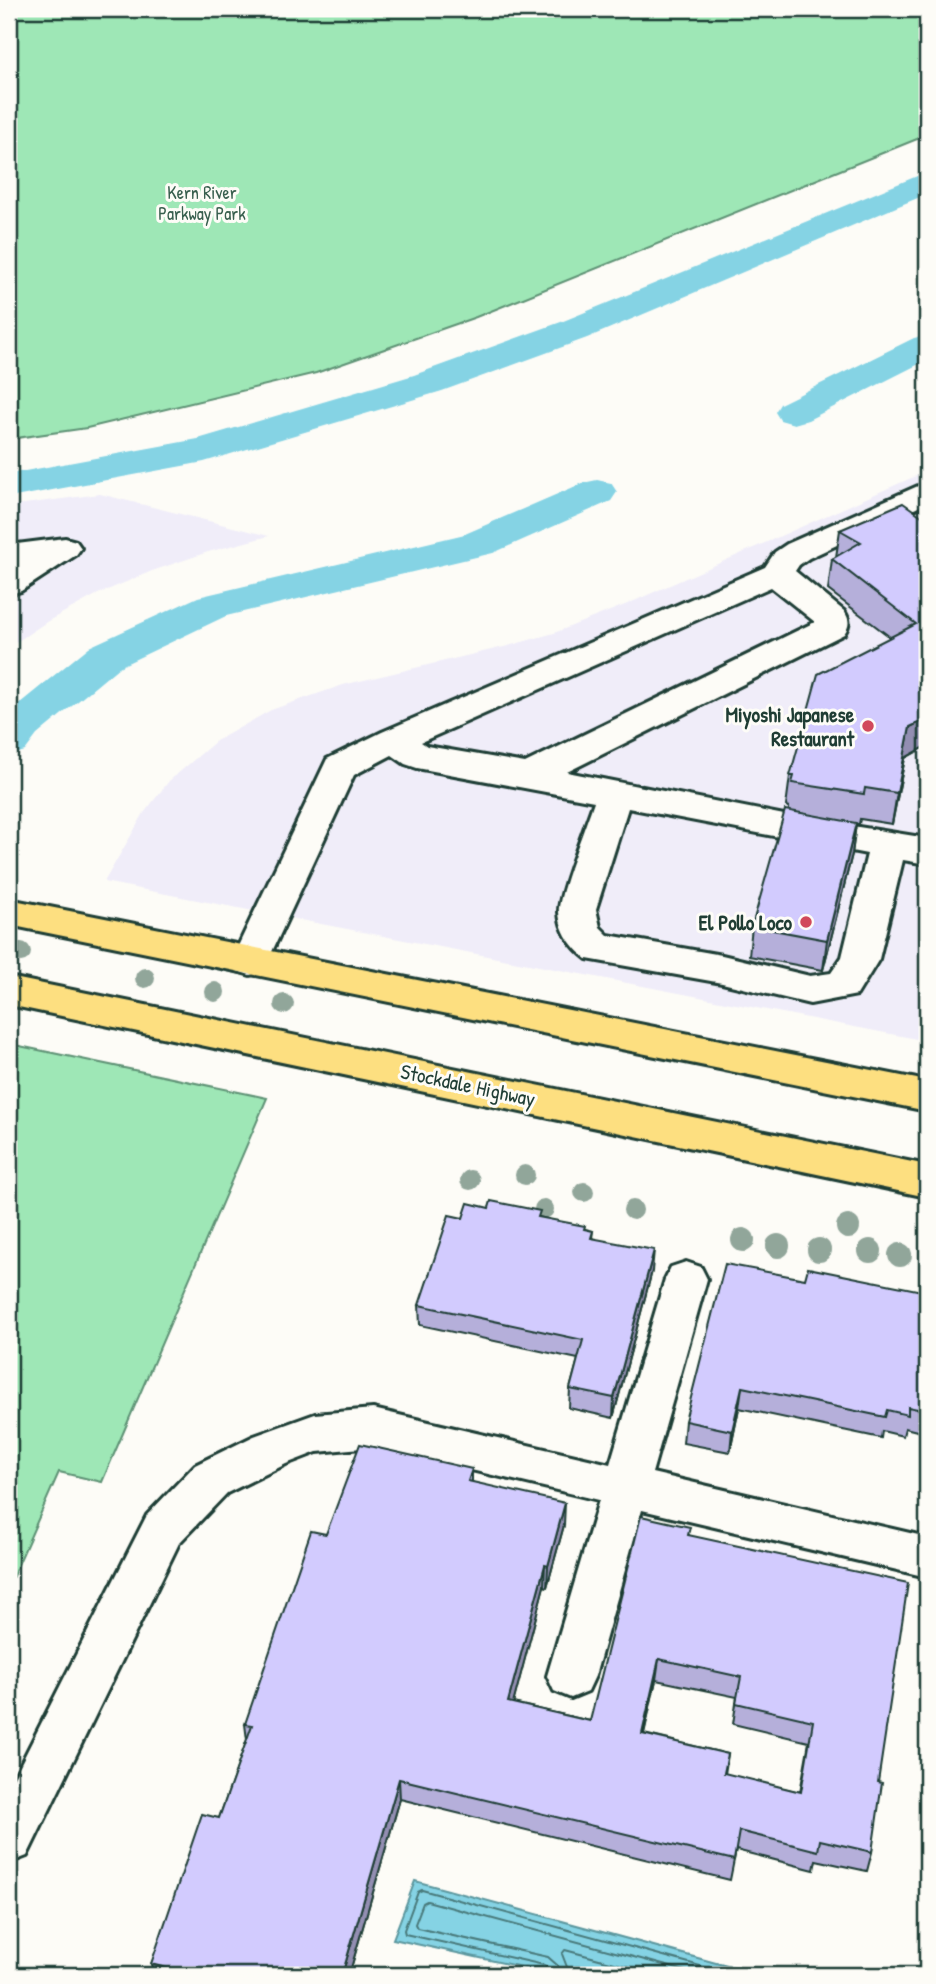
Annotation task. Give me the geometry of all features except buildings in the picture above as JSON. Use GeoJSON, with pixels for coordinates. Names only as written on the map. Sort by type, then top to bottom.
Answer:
{"type":"FeatureCollection","features":[{"type":"Feature","properties":{"kind":"main road"},"geometry":{"type":"LineString","coordinates":[[9,912],[927,1096]]}},
{"type":"Feature","properties":{"kind":"main road","name":"Stockdale Highway"},"geometry":{"type":"LineString","coordinates":[[9,991],[927,1181]]}},
{"type":"Feature","properties":{"kind":"lane"},"geometry":{"type":"LineString","coordinates":[[776,577],[786,559],[798,551],[927,491]]}},
{"type":"Feature","properties":{"kind":"lane"},"geometry":{"type":"LineString","coordinates":[[9,555],[65,548],[9,584]]}},
{"type":"Feature","properties":{"kind":"lane"},"geometry":{"type":"LineString","coordinates":[[250,961],[340,767],[394,740],[767,577],[783,578],[832,618],[832,627],[529,776]]}},
{"type":"Feature","properties":{"kind":"lane"},"geometry":{"type":"LineString","coordinates":[[394,740],[417,756],[927,851]]}},
{"type":"Feature","properties":{"kind":"lane"},"geometry":{"type":"LineString","coordinates":[[615,793],[576,909],[579,926],[587,940],[600,949],[722,969],[810,990],[843,985],[860,959],[888,844]]}},
{"type":"Feature","properties":{"kind":"lane"},"geometry":{"type":"LineString","coordinates":[[571,1676],[686,1279]]}},
{"type":"Feature","properties":{"kind":"lane"},"geometry":{"type":"LineString","coordinates":[[9,1839],[163,1529],[211,1479],[270,1450],[315,1433],[373,1428],[927,1557]]}},
{"type":"Feature","properties":{"kind":"shaded area"},"geometry":{"type":"Polygon","coordinates":[[[927,471],[927,1041],[104,882],[144,813],[169,781],[216,741],[271,710],[343,685],[554,633],[625,605],[927,471]]]}},
{"type":"Feature","properties":{"kind":"shaded area"},"geometry":{"type":"Polygon","coordinates":[[[100,494],[269,536],[208,552],[152,571],[98,594],[48,621],[9,647],[9,506],[100,494]]]}},
{"type":"Feature","properties":{"kind":"green space","name":"Kern River Parkway Park"},"geometry":{"type":"Polygon","coordinates":[[[9,9],[927,9],[927,135],[476,317],[316,373],[87,428],[9,439],[9,9]]]}},
{"type":"Feature","properties":{"kind":"green space"},"geometry":{"type":"Polygon","coordinates":[[[10,1044],[267,1098],[102,1482],[59,1472],[9,1585],[10,1044]]]}},
{"type":"Feature","properties":{"kind":"water"},"geometry":{"type":"Polygon","coordinates":[[[415,1881],[760,1975],[558,1975],[393,1939],[415,1881]]]}},
{"type":"Feature","properties":{"kind":"waterway"},"geometry":{"type":"LineString","coordinates":[[9,486],[204,450],[428,383],[574,330],[927,182]]}},
{"type":"Feature","properties":{"kind":"waterway"},"geometry":{"type":"LineString","coordinates":[[794,412],[927,346]]}},
{"type":"Feature","properties":{"kind":"waterway"},"geometry":{"type":"LineString","coordinates":[[9,741],[21,725],[104,657],[213,606],[478,544],[597,492]]}},
{"type":"Feature","properties":{"kind":"place","name":"Miyoshi Japanese Restaurant"},"geometry":{"type":"Point","coordinates":[868,726]}},
{"type":"Feature","properties":{"kind":"place","name":"El Pollo Loco"},"geometry":{"type":"Point","coordinates":[806,922]}}]}
